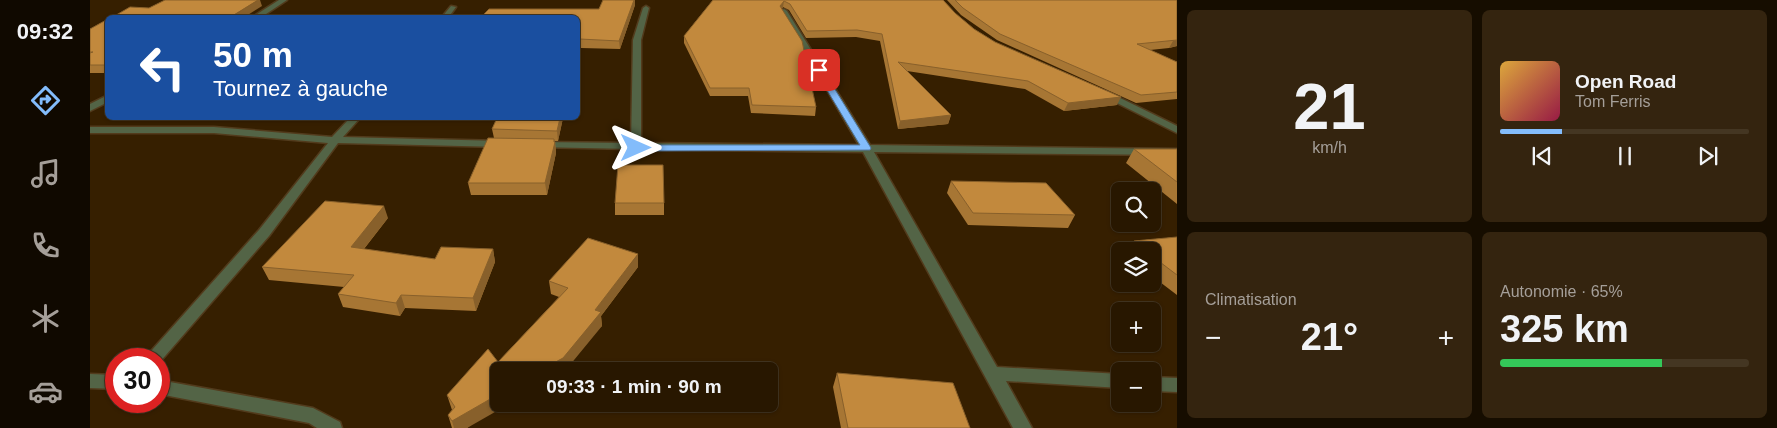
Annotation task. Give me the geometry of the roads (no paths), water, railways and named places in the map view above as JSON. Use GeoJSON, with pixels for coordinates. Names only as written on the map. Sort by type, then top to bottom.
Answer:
{"type":"FeatureCollection","features":[{"type":"Feature","properties":{"kind":"street"},"geometry":{"type":"LineString","coordinates":[[259,15],[284,0]]}},
{"type":"Feature","properties":{"kind":"street"},"geometry":{"type":"LineString","coordinates":[[446,15],[453,7]]}},
{"type":"Feature","properties":{"kind":"street"},"geometry":{"type":"LineString","coordinates":[[636,148],[638,40],[646,8]]}},
{"type":"Feature","properties":{"kind":"street"},"geometry":{"type":"LineString","coordinates":[[784,11],[866,148],[1023,428]]}},
{"type":"Feature","properties":{"kind":"street"},"geometry":{"type":"LineString","coordinates":[[1096,89],[1177,130]]}},
{"type":"Feature","properties":{"kind":"street"},"geometry":{"type":"LineString","coordinates":[[90,108],[105,100]]}},
{"type":"Feature","properties":{"kind":"street"},"geometry":{"type":"LineString","coordinates":[[162,348],[264,233],[335,140],[353,120]]}},
{"type":"Feature","properties":{"kind":"street"},"geometry":{"type":"LineString","coordinates":[[90,130],[214,130],[335,140],[510,145]]}},
{"type":"Feature","properties":{"kind":"street"},"geometry":{"type":"LineString","coordinates":[[529,145],[636,148],[866,148],[1177,152]]}},
{"type":"Feature","properties":{"kind":"street"},"geometry":{"type":"LineString","coordinates":[[992,373],[1111,380]]}},
{"type":"Feature","properties":{"kind":"street"},"geometry":{"type":"LineString","coordinates":[[90,381],[105,382]]}},
{"type":"Feature","properties":{"kind":"street"},"geometry":{"type":"LineString","coordinates":[[1161,384],[1177,385]]}},
{"type":"Feature","properties":{"kind":"street"},"geometry":{"type":"LineString","coordinates":[[170,389],[313,416],[333,428]]}}]}
